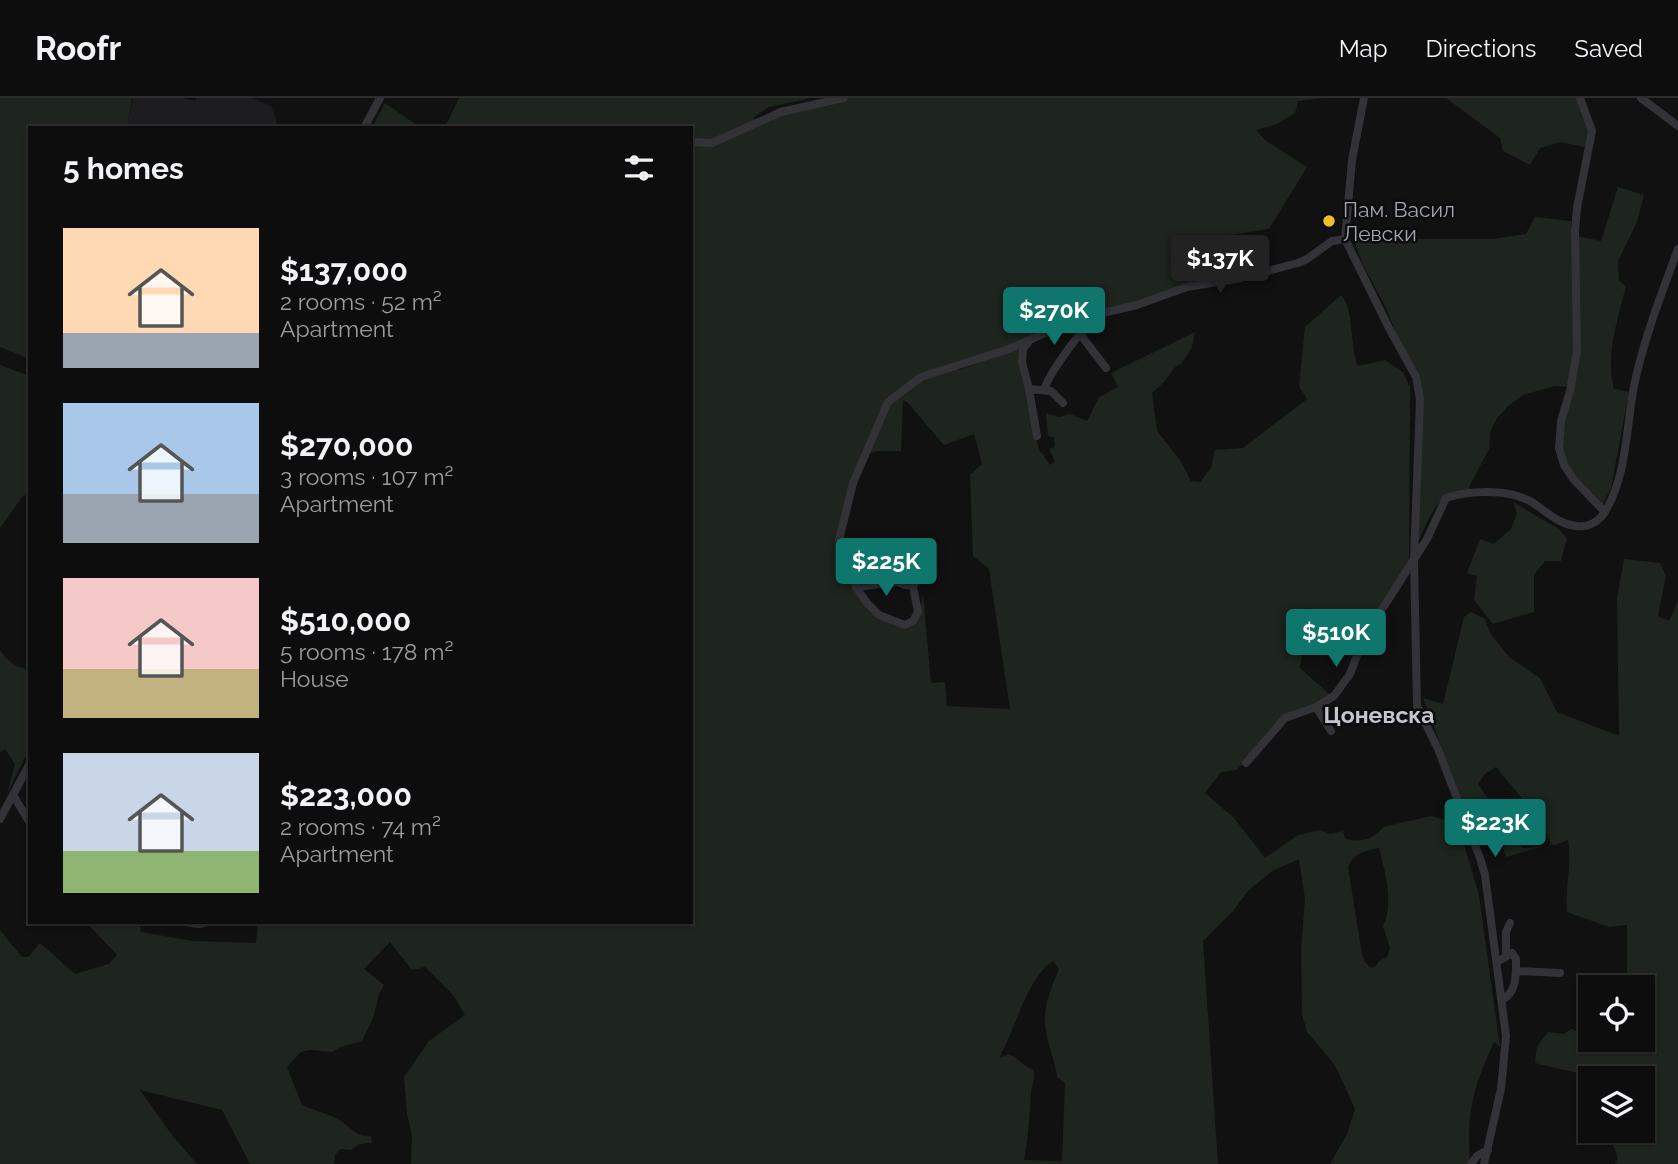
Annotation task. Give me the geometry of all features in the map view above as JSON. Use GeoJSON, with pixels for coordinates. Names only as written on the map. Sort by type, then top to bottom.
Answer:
{"type":"FeatureCollection","features":[{"type":"Feature","properties":{"kind":"street"},"geometry":{"type":"LineString","coordinates":[[366,126],[380,98]]}},
{"type":"Feature","properties":{"kind":"street"},"geometry":{"type":"LineString","coordinates":[[693,142],[712,143],[780,112],[843,98]]}},
{"type":"Feature","properties":{"kind":"street"},"geometry":{"type":"LineString","coordinates":[[1364,98],[1352,160],[1345,239],[1416,377],[1420,399],[1413,560],[1417,706],[1438,749],[1485,875],[1506,1036],[1505,1062],[1487,1159],[1477,1156],[1471,1164]]}},
{"type":"Feature","properties":{"kind":"street"},"geometry":{"type":"LineString","coordinates":[[1580,98],[1592,131],[1576,219],[1577,351],[1561,421],[1559,448],[1564,465],[1574,480],[1605,512]]}},
{"type":"Feature","properties":{"kind":"street"},"geometry":{"type":"LineString","coordinates":[[1641,98],[1678,126]]}},
{"type":"Feature","properties":{"kind":"street"},"geometry":{"type":"LineString","coordinates":[[907,557],[918,612],[913,621],[905,625],[879,615],[867,603],[856,587],[839,540],[853,483],[888,402],[921,377],[1029,341],[1077,319],[1137,304],[1187,287],[1241,278],[1298,263],[1332,242],[1345,239]]}},
{"type":"Feature","properties":{"kind":"street"},"geometry":{"type":"LineString","coordinates":[[1246,763],[1285,718],[1316,707],[1334,696],[1342,687],[1359,655],[1363,639],[1427,539],[1443,501],[1451,496],[1504,493],[1531,502],[1560,522],[1579,527],[1592,524],[1605,512],[1618,486],[1635,380],[1647,334],[1678,249]]}},
{"type":"Feature","properties":{"kind":"street"},"geometry":{"type":"LineString","coordinates":[[1044,389],[1050,375],[1081,332],[1097,315]]}},
{"type":"Feature","properties":{"kind":"street"},"geometry":{"type":"LineString","coordinates":[[1081,332],[1106,368]]}},
{"type":"Feature","properties":{"kind":"street"},"geometry":{"type":"LineString","coordinates":[[1029,341],[1023,349],[1022,362],[1037,436]]}},
{"type":"Feature","properties":{"kind":"street"},"geometry":{"type":"LineString","coordinates":[[1029,388],[1051,391],[1063,404]]}},
{"type":"Feature","properties":{"kind":"street"},"geometry":{"type":"LineString","coordinates":[[856,587],[897,582],[914,585]]}},
{"type":"Feature","properties":{"kind":"street"},"geometry":{"type":"LineString","coordinates":[[1316,707],[1331,731]]}},
{"type":"Feature","properties":{"kind":"street"},"geometry":{"type":"LineString","coordinates":[[0,820],[28,767]]}},
{"type":"Feature","properties":{"kind":"street"},"geometry":{"type":"LineString","coordinates":[[13,795],[28,820]]}},
{"type":"Feature","properties":{"kind":"street"},"geometry":{"type":"LineString","coordinates":[[1506,956],[1506,932],[1510,923]]}},
{"type":"Feature","properties":{"kind":"street"},"geometry":{"type":"LineString","coordinates":[[1497,962],[1512,953],[1516,956],[1514,988],[1510,996],[1502,1000]]}},
{"type":"Feature","properties":{"kind":"street"},"geometry":{"type":"LineString","coordinates":[[1516,971],[1560,973]]}},
{"type":"Feature","properties":{"kind":"shaded area"},"geometry":{"type":"Polygon","coordinates":[[[0,98],[132,98],[127,126],[28,126],[28,358],[0,347],[0,98]]]}},
{"type":"Feature","properties":{"kind":"shaded area"},"geometry":{"type":"Polygon","coordinates":[[[133,98],[183,98],[195,101],[197,98],[252,98],[271,106],[277,123],[275,126],[127,126],[133,98]]]}},
{"type":"Feature","properties":{"kind":"shaded area"},"geometry":{"type":"Polygon","coordinates":[[[459,98],[811,98],[769,107],[754,117],[754,121],[779,108],[829,98],[1324,98],[1298,101],[1295,113],[1277,124],[1256,130],[1266,141],[1307,167],[1269,229],[1206,239],[1214,280],[1087,316],[955,368],[959,370],[1023,346],[1035,436],[1040,452],[1050,465],[1055,461],[1049,449],[1055,447],[1054,437],[1048,436],[1046,413],[1059,417],[1070,414],[1087,421],[1099,397],[1118,387],[1111,373],[1195,332],[1192,347],[1182,363],[1174,368],[1152,393],[1157,431],[1180,460],[1191,481],[1200,482],[1211,468],[1215,450],[1243,448],[1307,399],[1299,386],[1305,327],[1341,295],[1348,310],[1358,366],[1385,360],[1403,372],[1410,387],[1409,564],[1358,645],[1322,616],[1303,649],[1300,668],[1330,695],[1326,700],[1290,713],[1250,758],[1236,770],[1221,772],[1205,793],[1234,818],[1265,858],[1298,835],[1320,830],[1330,834],[1343,831],[1345,838],[1361,840],[1376,835],[1383,827],[1431,816],[1458,824],[1479,895],[1500,1047],[1494,1042],[1476,1088],[1470,1115],[1470,1164],[1330,1164],[1347,1134],[1355,1109],[1335,1065],[1307,1032],[1302,1014],[1301,949],[1305,899],[1299,859],[1272,871],[1248,891],[1233,911],[1203,941],[1218,1164],[411,1164],[412,1136],[404,1077],[429,1041],[465,1015],[453,995],[425,967],[412,970],[390,942],[364,969],[384,985],[362,1041],[332,1052],[301,1052],[287,1067],[302,1105],[336,1118],[361,1135],[371,1136],[372,1142],[358,1145],[351,1150],[340,1149],[335,1155],[334,1164],[250,1164],[222,1110],[140,1090],[172,1135],[197,1164],[0,1164],[0,930],[22,957],[28,957],[40,943],[75,974],[109,964],[117,955],[88,924],[140,924],[141,932],[193,941],[256,943],[258,924],[693,924],[693,126],[445,126],[459,98]],[[903,400],[901,451],[877,451],[868,454],[840,530],[850,576],[882,617],[912,623],[919,619],[923,594],[931,683],[945,682],[947,706],[1010,709],[989,569],[973,556],[970,475],[982,464],[974,434],[944,445],[903,400]],[[1379,848],[1356,856],[1348,867],[1362,954],[1371,968],[1387,957],[1390,948],[1383,926],[1388,898],[1379,848]],[[1053,961],[1029,991],[1000,1056],[1009,1054],[1034,1073],[1024,1160],[1062,1161],[1065,1083],[1057,1077],[1045,1023],[1047,1002],[1059,969],[1053,961]]]}},
{"type":"Feature","properties":{"kind":"shaded area"},"geometry":{"type":"Polygon","coordinates":[[[1446,98],[1582,98],[1588,131],[1585,147],[1560,142],[1540,148],[1530,165],[1503,151],[1500,138],[1446,98]]]}},
{"type":"Feature","properties":{"kind":"shaded area"},"geometry":{"type":"Polygon","coordinates":[[[385,103],[418,126],[373,126],[385,103]]]}},
{"type":"Feature","properties":{"kind":"shaded area"},"geometry":{"type":"Polygon","coordinates":[[[1618,187],[1644,195],[1637,222],[1618,261],[1619,281],[1626,286],[1614,337],[1612,376],[1614,389],[1629,392],[1611,488],[1600,510],[1584,494],[1558,448],[1569,387],[1555,386],[1523,395],[1497,418],[1490,432],[1489,449],[1470,489],[1449,496],[1436,506],[1419,540],[1417,536],[1423,398],[1385,306],[1364,267],[1353,239],[1492,239],[1526,234],[1535,217],[1571,221],[1571,235],[1601,241],[1618,187]]]}},
{"type":"Feature","properties":{"kind":"shaded area"},"geometry":{"type":"Polygon","coordinates":[[[0,365],[28,375],[28,494],[22,497],[0,528],[0,365]]]}},
{"type":"Feature","properties":{"kind":"shaded area"},"geometry":{"type":"Polygon","coordinates":[[[1513,502],[1559,529],[1567,539],[1561,561],[1545,561],[1534,575],[1534,612],[1493,624],[1474,600],[1477,576],[1467,573],[1480,539],[1494,544],[1511,529],[1517,513],[1513,502]]]}},
{"type":"Feature","properties":{"kind":"shaded area"},"geometry":{"type":"Polygon","coordinates":[[[1624,559],[1660,563],[1666,576],[1658,616],[1669,621],[1678,601],[1678,1164],[1615,1164],[1618,1159],[1613,1143],[1655,1143],[1655,1066],[1578,1066],[1578,1072],[1535,1063],[1537,1046],[1548,1032],[1563,1034],[1572,1029],[1578,1033],[1578,1052],[1655,1052],[1655,975],[1627,975],[1627,925],[1609,927],[1567,912],[1568,840],[1550,844],[1537,817],[1496,767],[1485,774],[1478,784],[1523,848],[1544,846],[1506,857],[1496,820],[1493,820],[1491,814],[1470,822],[1423,698],[1443,704],[1464,617],[1471,612],[1485,619],[1490,633],[1509,657],[1540,678],[1557,712],[1619,736],[1617,598],[1624,559]]]}},
{"type":"Feature","properties":{"kind":"shaded area"},"geometry":{"type":"Polygon","coordinates":[[[0,650],[12,663],[28,669],[28,751],[7,794],[15,764],[5,749],[0,752],[0,650]]]}},
{"type":"Feature","properties":{"kind":"place","name":"Пам. Васил Левски"},"geometry":{"type":"Point","coordinates":[1329,221]}},
{"type":"Feature","properties":{"kind":"district","name":"Цоневска"},"geometry":{"type":"Point","coordinates":[1379,714]}}]}
